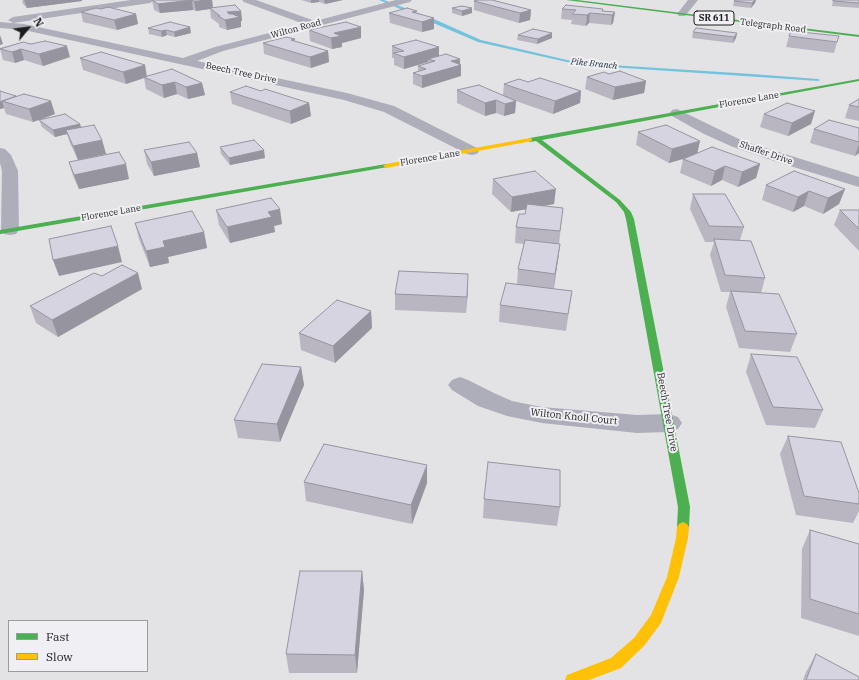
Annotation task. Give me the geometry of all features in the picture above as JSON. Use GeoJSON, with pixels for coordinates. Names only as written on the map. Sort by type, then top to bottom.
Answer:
{"type":"FeatureCollection","features":[{"type":"Feature","properties":{"kind":"street"},"geometry":{"type":"LineString","coordinates":[[0,23],[150,0]]}},
{"type":"Feature","properties":{"kind":"street"},"geometry":{"type":"LineString","coordinates":[[247,0],[314,24]]}},
{"type":"Feature","properties":{"kind":"street","name":"Telegraph Road"},"geometry":{"type":"LineString","coordinates":[[568,0],[859,36]]}},
{"type":"Feature","properties":{"kind":"street"},"geometry":{"type":"LineString","coordinates":[[682,14],[693,0]]}},
{"type":"Feature","properties":{"kind":"street","name":"Wilton Road"},"geometry":{"type":"LineString","coordinates":[[186,61],[211,51],[404,1]]}},
{"type":"Feature","properties":{"kind":"street","name":"Beech Tree Drive"},"geometry":{"type":"LineString","coordinates":[[0,23],[313,88],[375,104],[406,117],[472,151]]}},
{"type":"Feature","properties":{"kind":"street","name":"Florence Lane"},"geometry":{"type":"LineString","coordinates":[[5,231],[472,151],[859,80]]}},
{"type":"Feature","properties":{"kind":"street","name":"Shaffer Drive"},"geometry":{"type":"LineString","coordinates":[[677,113],[709,131],[745,146],[859,182]]}},
{"type":"Feature","properties":{"kind":"street","name":"Beech Tree Drive"},"geometry":{"type":"LineString","coordinates":[[536,139],[618,200],[626,212],[631,227],[684,507],[682,538],[673,577],[656,619],[639,642],[616,663],[572,680]]}},
{"type":"Feature","properties":{"kind":"street"},"geometry":{"type":"LineString","coordinates":[[0,152],[6,158],[10,171],[9,204],[5,231]]}},
{"type":"Feature","properties":{"kind":"street","name":"Wilton Knoll Court"},"geometry":{"type":"LineString","coordinates":[[460,385],[487,400],[507,408],[542,416],[637,424],[669,423]]}},
{"type":"Feature","properties":{"kind":"building"},"geometry":{"type":"Polygon","coordinates":[[[152,0],[192,0],[158,4],[152,0]]]}},
{"type":"Feature","properties":{"kind":"building"},"geometry":{"type":"Polygon","coordinates":[[[192,0],[205,0],[194,2],[192,0]]]}},
{"type":"Feature","properties":{"kind":"building"},"geometry":{"type":"Polygon","coordinates":[[[492,0],[531,10],[520,13],[474,1],[492,0]]]}},
{"type":"Feature","properties":{"kind":"building"},"geometry":{"type":"Polygon","coordinates":[[[755,0],[752,3],[734,1],[755,0]]]}},
{"type":"Feature","properties":{"kind":"building"},"geometry":{"type":"Polygon","coordinates":[[[859,0],[859,3],[833,1],[859,0]]]}},
{"type":"Feature","properties":{"kind":"building"},"geometry":{"type":"Polygon","coordinates":[[[235,5],[241,11],[227,12],[240,17],[225,20],[218,16],[220,16],[210,8],[235,5]]]}},
{"type":"Feature","properties":{"kind":"building"},"geometry":{"type":"Polygon","coordinates":[[[566,5],[603,9],[602,11],[615,12],[612,15],[590,13],[587,15],[572,14],[576,10],[562,9],[566,5]]]}},
{"type":"Feature","properties":{"kind":"building"},"geometry":{"type":"Polygon","coordinates":[[[462,6],[472,8],[462,11],[452,8],[462,6]]]}},
{"type":"Feature","properties":{"kind":"building"},"geometry":{"type":"Polygon","coordinates":[[[108,7],[136,14],[114,20],[81,12],[96,8],[101,9],[108,7]]]}},
{"type":"Feature","properties":{"kind":"building"},"geometry":{"type":"Polygon","coordinates":[[[407,8],[417,11],[412,12],[434,18],[422,22],[389,13],[407,8]]]}},
{"type":"Feature","properties":{"kind":"building"},"geometry":{"type":"Polygon","coordinates":[[[170,22],[190,27],[174,32],[148,28],[170,22]]]}},
{"type":"Feature","properties":{"kind":"building"},"geometry":{"type":"Polygon","coordinates":[[[346,22],[361,27],[334,33],[341,36],[331,38],[309,30],[346,22]]]}},
{"type":"Feature","properties":{"kind":"building"},"geometry":{"type":"Polygon","coordinates":[[[696,28],[737,33],[734,37],[693,32],[696,28]]]}},
{"type":"Feature","properties":{"kind":"building"},"geometry":{"type":"Polygon","coordinates":[[[533,29],[552,33],[538,39],[518,35],[533,29]]]}},
{"type":"Feature","properties":{"kind":"building"},"geometry":{"type":"Polygon","coordinates":[[[791,31],[839,36],[837,42],[789,36],[791,31]]]}},
{"type":"Feature","properties":{"kind":"building"},"geometry":{"type":"Polygon","coordinates":[[[286,37],[295,39],[291,40],[328,51],[310,57],[263,43],[286,37]]]}},
{"type":"Feature","properties":{"kind":"building"},"geometry":{"type":"Polygon","coordinates":[[[416,40],[439,47],[404,57],[393,53],[404,51],[392,46],[416,40]]]}},
{"type":"Feature","properties":{"kind":"building"},"geometry":{"type":"Polygon","coordinates":[[[45,41],[67,46],[39,54],[21,49],[12,52],[0,49],[23,42],[31,44],[45,41]]]}},
{"type":"Feature","properties":{"kind":"building"},"geometry":{"type":"Polygon","coordinates":[[[101,52],[145,65],[123,72],[80,58],[101,52]]]}},
{"type":"Feature","properties":{"kind":"building"},"geometry":{"type":"Polygon","coordinates":[[[446,54],[460,59],[451,61],[461,65],[422,76],[413,73],[426,69],[418,66],[435,61],[428,59],[446,54]]]}},
{"type":"Feature","properties":{"kind":"building"},"geometry":{"type":"Polygon","coordinates":[[[172,69],[202,83],[186,87],[175,82],[162,85],[144,77],[172,69]]]}},
{"type":"Feature","properties":{"kind":"building"},"geometry":{"type":"Polygon","coordinates":[[[620,71],[646,81],[615,87],[587,77],[604,72],[609,74],[620,71]]]}},
{"type":"Feature","properties":{"kind":"building"},"geometry":{"type":"Polygon","coordinates":[[[540,78],[581,91],[555,101],[504,84],[519,79],[528,82],[540,78]]]}},
{"type":"Feature","properties":{"kind":"building"},"geometry":{"type":"Polygon","coordinates":[[[479,85],[516,101],[505,104],[496,100],[485,103],[457,90],[479,85]]]}},
{"type":"Feature","properties":{"kind":"building"},"geometry":{"type":"Polygon","coordinates":[[[246,86],[261,91],[265,89],[309,103],[290,111],[230,92],[246,86]]]}},
{"type":"Feature","properties":{"kind":"building"},"geometry":{"type":"Polygon","coordinates":[[[0,91],[16,96],[0,102],[0,91]]]}},
{"type":"Feature","properties":{"kind":"building"},"geometry":{"type":"Polygon","coordinates":[[[24,94],[51,101],[29,109],[2,101],[24,94]]]}},
{"type":"Feature","properties":{"kind":"building"},"geometry":{"type":"Polygon","coordinates":[[[859,99],[859,107],[849,105],[859,99]]]}},
{"type":"Feature","properties":{"kind":"building"},"geometry":{"type":"Polygon","coordinates":[[[787,103],[815,111],[792,123],[764,114],[787,103]]]}},
{"type":"Feature","properties":{"kind":"building"},"geometry":{"type":"Polygon","coordinates":[[[65,114],[80,124],[53,130],[39,120],[65,114]]]}},
{"type":"Feature","properties":{"kind":"building"},"geometry":{"type":"Polygon","coordinates":[[[829,120],[859,128],[859,142],[814,129],[829,120]]]}},
{"type":"Feature","properties":{"kind":"building"},"geometry":{"type":"Polygon","coordinates":[[[94,125],[102,140],[73,146],[66,130],[94,125]]]}},
{"type":"Feature","properties":{"kind":"building"},"geometry":{"type":"Polygon","coordinates":[[[666,125],[700,141],[672,149],[638,132],[666,125]]]}},
{"type":"Feature","properties":{"kind":"building"},"geometry":{"type":"Polygon","coordinates":[[[254,140],[264,150],[229,158],[220,147],[254,140]]]}},
{"type":"Feature","properties":{"kind":"building"},"geometry":{"type":"Polygon","coordinates":[[[189,142],[197,153],[151,162],[144,150],[189,142]]]}},
{"type":"Feature","properties":{"kind":"building"},"geometry":{"type":"Polygon","coordinates":[[[712,147],[760,164],[742,172],[725,166],[715,171],[683,159],[712,147]]]}},
{"type":"Feature","properties":{"kind":"building"},"geometry":{"type":"Polygon","coordinates":[[[119,152],[126,164],[74,175],[69,162],[119,152]]]}},
{"type":"Feature","properties":{"kind":"building"},"geometry":{"type":"Polygon","coordinates":[[[535,171],[556,189],[512,197],[493,179],[535,171]]]}},
{"type":"Feature","properties":{"kind":"building"},"geometry":{"type":"Polygon","coordinates":[[[794,171],[845,189],[828,198],[809,191],[798,197],[766,185],[794,171]]]}},
{"type":"Feature","properties":{"kind":"building"},"geometry":{"type":"Polygon","coordinates":[[[693,194],[725,194],[744,227],[709,226],[693,194]]]}},
{"type":"Feature","properties":{"kind":"building"},"geometry":{"type":"Polygon","coordinates":[[[271,198],[280,209],[268,212],[272,217],[227,227],[216,210],[271,198]]]}},
{"type":"Feature","properties":{"kind":"building"},"geometry":{"type":"Polygon","coordinates":[[[527,204],[563,208],[560,231],[516,227],[519,214],[525,214],[527,204]]]}},
{"type":"Feature","properties":{"kind":"building"},"geometry":{"type":"Polygon","coordinates":[[[840,210],[859,210],[859,229],[840,210]]]}},
{"type":"Feature","properties":{"kind":"building"},"geometry":{"type":"Polygon","coordinates":[[[192,211],[204,232],[163,241],[165,247],[146,251],[135,223],[192,211]]]}},
{"type":"Feature","properties":{"kind":"building"},"geometry":{"type":"Polygon","coordinates":[[[111,226],[118,246],[53,260],[49,239],[111,226]]]}},
{"type":"Feature","properties":{"kind":"building"},"geometry":{"type":"Polygon","coordinates":[[[714,239],[751,241],[765,278],[725,275],[714,239]]]}},
{"type":"Feature","properties":{"kind":"building"},"geometry":{"type":"Polygon","coordinates":[[[525,240],[560,244],[555,274],[518,269],[525,240]]]}},
{"type":"Feature","properties":{"kind":"building"},"geometry":{"type":"Polygon","coordinates":[[[122,265],[138,273],[52,320],[30,306],[94,273],[102,276],[122,265]]]}},
{"type":"Feature","properties":{"kind":"building"},"geometry":{"type":"Polygon","coordinates":[[[399,271],[468,274],[467,297],[395,294],[399,271]]]}},
{"type":"Feature","properties":{"kind":"building"},"geometry":{"type":"Polygon","coordinates":[[[506,283],[572,291],[568,314],[500,305],[506,283]]]}},
{"type":"Feature","properties":{"kind":"building"},"geometry":{"type":"Polygon","coordinates":[[[731,291],[779,294],[797,334],[745,331],[731,291]]]}},
{"type":"Feature","properties":{"kind":"building"},"geometry":{"type":"Polygon","coordinates":[[[337,300],[371,311],[333,346],[299,333],[337,300]]]}},
{"type":"Feature","properties":{"kind":"building"},"geometry":{"type":"Polygon","coordinates":[[[751,354],[797,357],[823,410],[773,407],[751,354]]]}},
{"type":"Feature","properties":{"kind":"building"},"geometry":{"type":"Polygon","coordinates":[[[262,364],[301,367],[277,424],[234,420],[262,364]]]}},
{"type":"Feature","properties":{"kind":"building"},"geometry":{"type":"Polygon","coordinates":[[[788,436],[841,442],[859,493],[859,504],[804,496],[788,436]]]}},
{"type":"Feature","properties":{"kind":"building"},"geometry":{"type":"Polygon","coordinates":[[[324,444],[427,465],[411,505],[304,482],[324,444]]]}},
{"type":"Feature","properties":{"kind":"building"},"geometry":{"type":"Polygon","coordinates":[[[488,462],[560,470],[560,507],[484,499],[488,462]]]}},
{"type":"Feature","properties":{"kind":"building"},"geometry":{"type":"Polygon","coordinates":[[[810,530],[859,544],[859,614],[810,599],[810,530]]]}},
{"type":"Feature","properties":{"kind":"building"},"geometry":{"type":"Polygon","coordinates":[[[300,571],[362,571],[355,655],[286,654],[300,571]]]}},
{"type":"Feature","properties":{"kind":"building"},"geometry":{"type":"Polygon","coordinates":[[[816,654],[859,677],[859,680],[806,680],[816,654]]]}},
{"type":"Feature","properties":{"kind":"waterway","name":"Pike Branch"},"geometry":{"type":"LineString","coordinates":[[381,0],[435,21],[480,41],[580,64],[818,80]]}},
{"type":"Feature","properties":{"kind":"traffic: fast"},"geometry":{"type":"LineString","coordinates":[[568,0],[859,36]]}},
{"type":"Feature","properties":{"kind":"traffic: fast"},"geometry":{"type":"LineString","coordinates":[[530,140],[859,80]]}},
{"type":"Feature","properties":{"kind":"traffic: fast"},"geometry":{"type":"LineString","coordinates":[[537,139],[618,201],[627,212],[630,219],[684,507],[683,527]]}},
{"type":"Feature","properties":{"kind":"traffic: fast"},"geometry":{"type":"LineString","coordinates":[[0,232],[386,166]]}},
{"type":"Feature","properties":{"kind":"traffic: slow"},"geometry":{"type":"LineString","coordinates":[[386,166],[530,140]]}},
{"type":"Feature","properties":{"kind":"traffic: slow"},"geometry":{"type":"LineString","coordinates":[[572,680],[616,663],[639,642],[656,619],[673,577],[683,527]]}}]}
